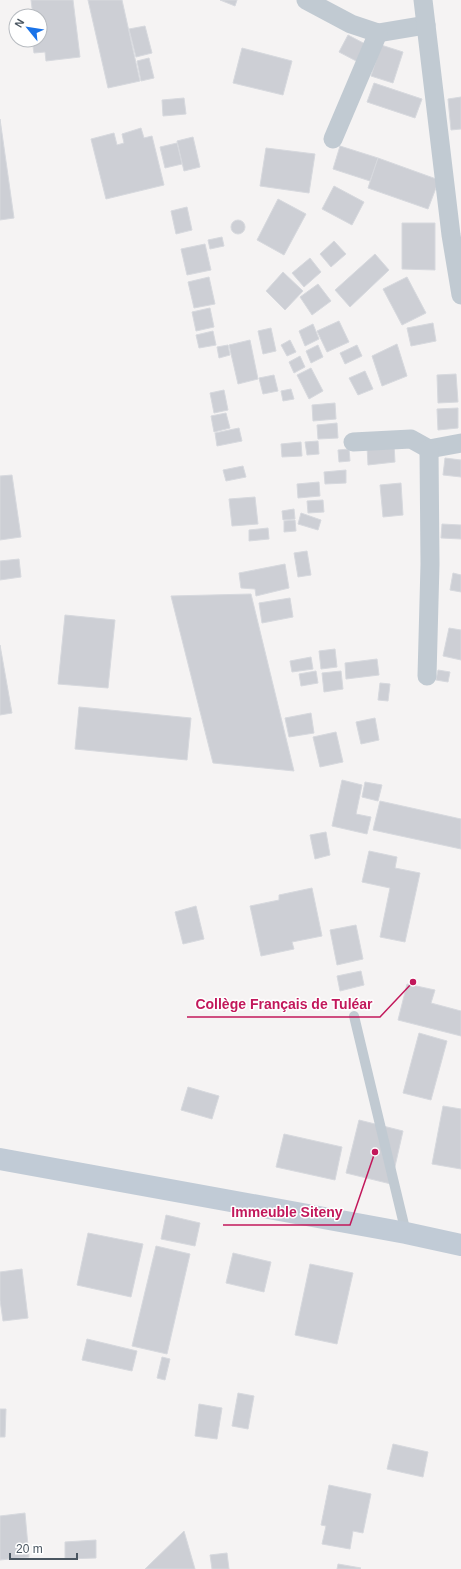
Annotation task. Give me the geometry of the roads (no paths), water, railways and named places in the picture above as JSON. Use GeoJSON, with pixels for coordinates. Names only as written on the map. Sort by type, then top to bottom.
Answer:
{"type":"FeatureCollection","features":[{"type":"Feature","properties":{"kind":"street"},"geometry":{"type":"LineString","coordinates":[[306,0],[351,24],[378,33],[426,26]]}},
{"type":"Feature","properties":{"kind":"street"},"geometry":{"type":"LineString","coordinates":[[423,0],[451,236],[461,295]]}},
{"type":"Feature","properties":{"kind":"street"},"geometry":{"type":"LineString","coordinates":[[333,139],[378,33]]}},
{"type":"Feature","properties":{"kind":"street"},"geometry":{"type":"LineString","coordinates":[[353,442],[411,439],[429,449],[461,443]]}},
{"type":"Feature","properties":{"kind":"street"},"geometry":{"type":"LineString","coordinates":[[426,676],[430,564],[429,449]]}},
{"type":"Feature","properties":{"kind":"street"},"geometry":{"type":"LineString","coordinates":[[0,1159],[406,1233],[461,1245]]}},
{"type":"Feature","properties":{"kind":"lane"},"geometry":{"type":"LineString","coordinates":[[354,1016],[406,1233]]}},
{"type":"Feature","properties":{"kind":"place","name":"Collège Français de Tuléar"},"geometry":{"type":"Point","coordinates":[413,982]}},
{"type":"Feature","properties":{"kind":"place","name":"Immeuble Siteny"},"geometry":{"type":"Point","coordinates":[375,1152]}}]}
